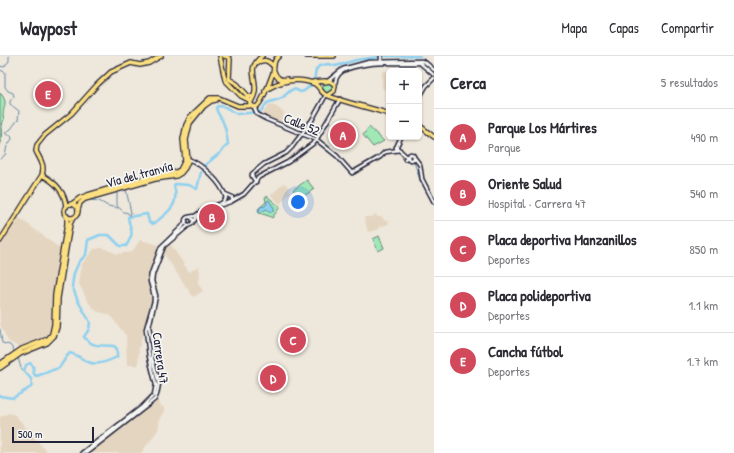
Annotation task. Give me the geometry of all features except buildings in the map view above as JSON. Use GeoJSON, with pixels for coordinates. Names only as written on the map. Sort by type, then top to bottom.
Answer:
{"type":"FeatureCollection","features":[{"type":"Feature","properties":{"kind":"main road"},"geometry":{"type":"LineString","coordinates":[[0,241],[42,175],[44,169],[43,164],[36,148],[40,140],[71,114],[113,70],[131,63],[149,63],[161,56]]}},
{"type":"Feature","properties":{"kind":"main road"},"geometry":{"type":"LineString","coordinates":[[220,56],[225,80],[241,96],[250,102],[254,108],[261,102],[274,68],[275,60],[279,56]]}},
{"type":"Feature","properties":{"kind":"main road"},"geometry":{"type":"LineString","coordinates":[[224,56],[230,58],[229,79],[237,84],[248,96],[253,97]]}},
{"type":"Feature","properties":{"kind":"main road"},"geometry":{"type":"LineString","coordinates":[[250,102],[255,89],[253,73],[256,64],[262,56]]}},
{"type":"Feature","properties":{"kind":"main road"},"geometry":{"type":"LineString","coordinates":[[307,56],[334,56]]}},
{"type":"Feature","properties":{"kind":"main road"},"geometry":{"type":"LineString","coordinates":[[256,64],[265,60],[269,62],[274,68],[275,75],[282,80],[297,78],[314,83],[332,82],[340,99]]}},
{"type":"Feature","properties":{"kind":"main road"},"geometry":{"type":"LineString","coordinates":[[265,91],[289,80],[308,81]]}},
{"type":"Feature","properties":{"kind":"main road"},"geometry":{"type":"LineString","coordinates":[[320,90],[325,82]]}},
{"type":"Feature","properties":{"kind":"main road"},"geometry":{"type":"LineString","coordinates":[[314,83],[327,95],[386,113]]}},
{"type":"Feature","properties":{"kind":"main road"},"geometry":{"type":"LineString","coordinates":[[327,95],[333,93],[335,87]]}},
{"type":"Feature","properties":{"kind":"main road"},"geometry":{"type":"LineString","coordinates":[[253,97],[255,103],[261,102]]}},
{"type":"Feature","properties":{"kind":"main road","name":"Vía del tranvía"},"geometry":{"type":"LineString","coordinates":[[186,158],[183,139],[185,128],[189,119],[207,100],[215,98],[223,99],[244,107],[249,106],[250,102]]}},
{"type":"Feature","properties":{"kind":"main road","name":"Vía del tranvía"},"geometry":{"type":"LineString","coordinates":[[69,205],[84,196],[176,172],[182,168],[186,158],[188,126],[212,100],[218,100],[241,108],[254,108]]}},
{"type":"Feature","properties":{"kind":"main road"},"geometry":{"type":"LineString","coordinates":[[422,127],[434,137]]}},
{"type":"Feature","properties":{"kind":"main road"},"geometry":{"type":"LineString","coordinates":[[2,364],[21,352],[47,343],[57,331],[58,298],[70,224],[73,218],[77,215],[78,210],[77,207],[69,205],[65,201],[56,184],[42,175]]}},
{"type":"Feature","properties":{"kind":"main road","name":"Vía del tranvía"},"geometry":{"type":"LineString","coordinates":[[78,210],[80,203],[85,199],[156,177]]}},
{"type":"Feature","properties":{"kind":"main road"},"geometry":{"type":"LineString","coordinates":[[21,352],[30,345],[48,339],[54,331],[55,295],[67,224],[67,216],[64,210],[69,205]]}},
{"type":"Feature","properties":{"kind":"main road"},"geometry":{"type":"LineString","coordinates":[[67,216],[73,218]]}},
{"type":"Feature","properties":{"kind":"main road"},"geometry":{"type":"LineString","coordinates":[[0,368],[8,358],[13,357]]}},
{"type":"Feature","properties":{"kind":"street"},"geometry":{"type":"LineString","coordinates":[[381,57],[381,62]]}},
{"type":"Feature","properties":{"kind":"street"},"geometry":{"type":"LineString","coordinates":[[325,82],[346,68],[369,62],[422,61],[434,70]]}},
{"type":"Feature","properties":{"kind":"street"},"geometry":{"type":"LineString","coordinates":[[335,87],[338,76],[342,71],[381,62],[418,63],[434,76],[422,93]]}},
{"type":"Feature","properties":{"kind":"street"},"geometry":{"type":"LineString","coordinates":[[423,66],[426,64],[434,70]]}},
{"type":"Feature","properties":{"kind":"street"},"geometry":{"type":"LineString","coordinates":[[253,175],[264,164],[290,150],[303,134],[327,95]]}},
{"type":"Feature","properties":{"kind":"street"},"geometry":{"type":"LineString","coordinates":[[230,199],[202,211],[195,216],[189,217],[186,223],[189,225],[192,224],[203,212],[230,199],[239,198],[256,182],[259,177],[288,162],[306,150],[317,140],[340,99]]}},
{"type":"Feature","properties":{"kind":"street","name":"Calle 52"},"geometry":{"type":"LineString","coordinates":[[254,108],[257,114],[317,140],[337,156],[352,174],[380,157],[385,152],[396,149]]}},
{"type":"Feature","properties":{"kind":"street"},"geometry":{"type":"LineString","coordinates":[[400,140],[396,149],[413,158]]}},
{"type":"Feature","properties":{"kind":"street"},"geometry":{"type":"LineString","coordinates":[[407,156],[412,154],[413,158],[420,166],[422,179],[434,202]]}},
{"type":"Feature","properties":{"kind":"street"},"geometry":{"type":"LineString","coordinates":[[186,158],[207,171],[230,199]]}},
{"type":"Feature","properties":{"kind":"street"},"geometry":{"type":"LineString","coordinates":[[253,175],[259,177]]}},
{"type":"Feature","properties":{"kind":"street"},"geometry":{"type":"LineString","coordinates":[[253,175],[256,182]]}},
{"type":"Feature","properties":{"kind":"street"},"geometry":{"type":"LineString","coordinates":[[189,217],[192,218],[193,222]]}},
{"type":"Feature","properties":{"kind":"street","name":"Carrera 47"},"geometry":{"type":"LineString","coordinates":[[86,453],[154,399],[157,394],[158,383],[146,326],[154,301],[150,281],[152,270],[161,247],[183,227],[186,221]]}},
{"type":"Feature","properties":{"kind":"street","name":"Carrera 47"},"geometry":{"type":"LineString","coordinates":[[82,453],[142,407],[154,395],[156,385],[150,356],[149,323],[156,296],[152,281],[154,271],[164,246],[189,225]]}},
{"type":"Feature","properties":{"kind":"shaded area"},"geometry":{"type":"Polygon","coordinates":[[[382,71],[386,71],[386,91],[382,88],[382,71]]]}},
{"type":"Feature","properties":{"kind":"shaded area"},"geometry":{"type":"Polygon","coordinates":[[[269,105],[275,106],[286,114],[284,113],[283,119],[286,121],[284,125],[263,117],[262,115],[269,105]]]}},
{"type":"Feature","properties":{"kind":"shaded area"},"geometry":{"type":"Polygon","coordinates":[[[284,183],[291,189],[289,190],[291,192],[280,204],[271,195],[284,183]]]}},
{"type":"Feature","properties":{"kind":"shaded area"},"geometry":{"type":"Polygon","coordinates":[[[376,214],[377,217],[382,217],[385,221],[388,220],[389,224],[379,227],[380,229],[368,232],[364,217],[371,217],[376,214]]]}},
{"type":"Feature","properties":{"kind":"shaded area"},"geometry":{"type":"Polygon","coordinates":[[[18,217],[62,250],[53,294],[54,326],[50,335],[31,342],[21,348],[8,341],[0,324],[0,242],[18,217]]]}},
{"type":"Feature","properties":{"kind":"shaded area"},"geometry":{"type":"Polygon","coordinates":[[[140,240],[159,245],[148,275],[152,302],[139,348],[138,365],[127,365],[126,336],[110,315],[96,311],[89,303],[79,284],[82,264],[94,249],[103,248],[117,254],[132,252],[140,240]]]}},
{"type":"Feature","properties":{"kind":"shaded area"},"geometry":{"type":"Polygon","coordinates":[[[169,242],[189,272],[199,266],[200,276],[198,283],[203,291],[193,297],[162,251],[169,242]]]}},
{"type":"Feature","properties":{"kind":"shaded area"},"geometry":{"type":"Polygon","coordinates":[[[158,396],[158,402],[164,408],[164,411],[160,418],[158,430],[141,453],[88,453],[151,405],[158,396]]]}},
{"type":"Feature","properties":{"kind":"shaded area"},"geometry":{"type":"Polygon","coordinates":[[[9,413],[15,415],[48,453],[0,453],[0,417],[9,413]]]}},
{"type":"Feature","properties":{"kind":"green space"},"geometry":{"type":"Polygon","coordinates":[[[328,82],[332,84],[334,88],[332,92],[328,94],[324,92],[322,88],[324,84],[328,82]]]}},
{"type":"Feature","properties":{"kind":"green space"},"geometry":{"type":"Polygon","coordinates":[[[52,86],[53,101],[45,101],[44,87],[52,86]]]}},
{"type":"Feature","properties":{"kind":"green space"},"geometry":{"type":"Polygon","coordinates":[[[0,93],[5,100],[5,103],[0,146],[0,93]]]}},
{"type":"Feature","properties":{"kind":"green space"},"geometry":{"type":"Polygon","coordinates":[[[369,127],[384,141],[373,147],[363,135],[369,127]]]}},
{"type":"Feature","properties":{"kind":"green space"},"geometry":{"type":"Polygon","coordinates":[[[307,180],[314,189],[300,199],[293,190],[307,180]]]}},
{"type":"Feature","properties":{"kind":"green space"},"geometry":{"type":"Polygon","coordinates":[[[267,196],[280,207],[272,218],[259,213],[258,209],[266,202],[265,197],[267,196]]]}},
{"type":"Feature","properties":{"kind":"green space"},"geometry":{"type":"Polygon","coordinates":[[[379,236],[384,248],[378,251],[373,239],[379,236]]]}},
{"type":"Feature","properties":{"kind":"water"},"geometry":{"type":"Polygon","coordinates":[[[269,200],[274,207],[274,211],[271,212],[266,209],[260,213],[260,207],[265,206],[269,200]]]}},
{"type":"Feature","properties":{"kind":"waterway"},"geometry":{"type":"LineString","coordinates":[[0,66],[4,67],[9,61],[9,56]]}},
{"type":"Feature","properties":{"kind":"waterway"},"geometry":{"type":"LineString","coordinates":[[0,396],[13,398],[31,387],[31,379],[24,371],[26,365],[30,363],[33,366],[34,374],[36,376],[59,368],[70,353],[92,363],[99,363],[117,357],[117,349],[114,346],[94,345],[84,337],[89,329],[90,322],[78,301],[72,286],[74,273],[79,262],[86,255],[88,240],[100,235],[109,235],[120,246],[126,246],[132,234],[128,217],[147,214],[149,222],[153,224],[174,204],[175,184],[189,185],[197,189],[201,172],[205,165],[220,153],[228,144],[222,120],[216,110],[218,106],[225,107],[237,114],[259,112],[267,103],[282,98],[291,90],[294,89],[301,92],[304,91],[311,85],[314,80],[316,70],[319,66],[328,64],[336,66],[356,60],[385,56],[420,56]]}},
{"type":"Feature","properties":{"kind":"waterway"},"geometry":{"type":"LineString","coordinates":[[0,70],[5,72],[5,87],[8,91],[13,93],[14,97],[10,101],[10,104],[19,111],[18,120],[11,129],[5,133],[7,135],[11,135],[12,139],[7,146],[5,155],[0,159]]}},
{"type":"Feature","properties":{"kind":"waterway"},"geometry":{"type":"LineString","coordinates":[[414,162],[421,183]]}},
{"type":"Feature","properties":{"kind":"waterway"},"geometry":{"type":"LineString","coordinates":[[126,189],[131,213],[130,216]]}},
{"type":"Feature","properties":{"kind":"waterway"},"geometry":{"type":"LineString","coordinates":[[117,192],[117,206],[130,216]]}},
{"type":"Feature","properties":{"kind":"waterway"},"geometry":{"type":"LineString","coordinates":[[91,200],[99,201],[108,206],[118,208]]}},
{"type":"Feature","properties":{"kind":"waterway"},"geometry":{"type":"LineString","coordinates":[[0,329],[2,343],[10,345],[15,352]]}},
{"type":"Feature","properties":{"kind":"waterway"},"geometry":{"type":"LineString","coordinates":[[18,358],[21,368],[24,371]]}},
{"type":"Feature","properties":{"kind":"place","name":"Cancha fútbol"},"geometry":{"type":"Point","coordinates":[48,94]}},
{"type":"Feature","properties":{"kind":"place","name":"Parque Los Mártires"},"geometry":{"type":"Point","coordinates":[343,135]}},
{"type":"Feature","properties":{"kind":"place","name":"Oriente Salud"},"geometry":{"type":"Point","coordinates":[212,217]}},
{"type":"Feature","properties":{"kind":"place","name":"Placa deportiva Manzanillos"},"geometry":{"type":"Point","coordinates":[293,340]}},
{"type":"Feature","properties":{"kind":"place","name":"Placa polideportiva"},"geometry":{"type":"Point","coordinates":[273,378]}}]}
